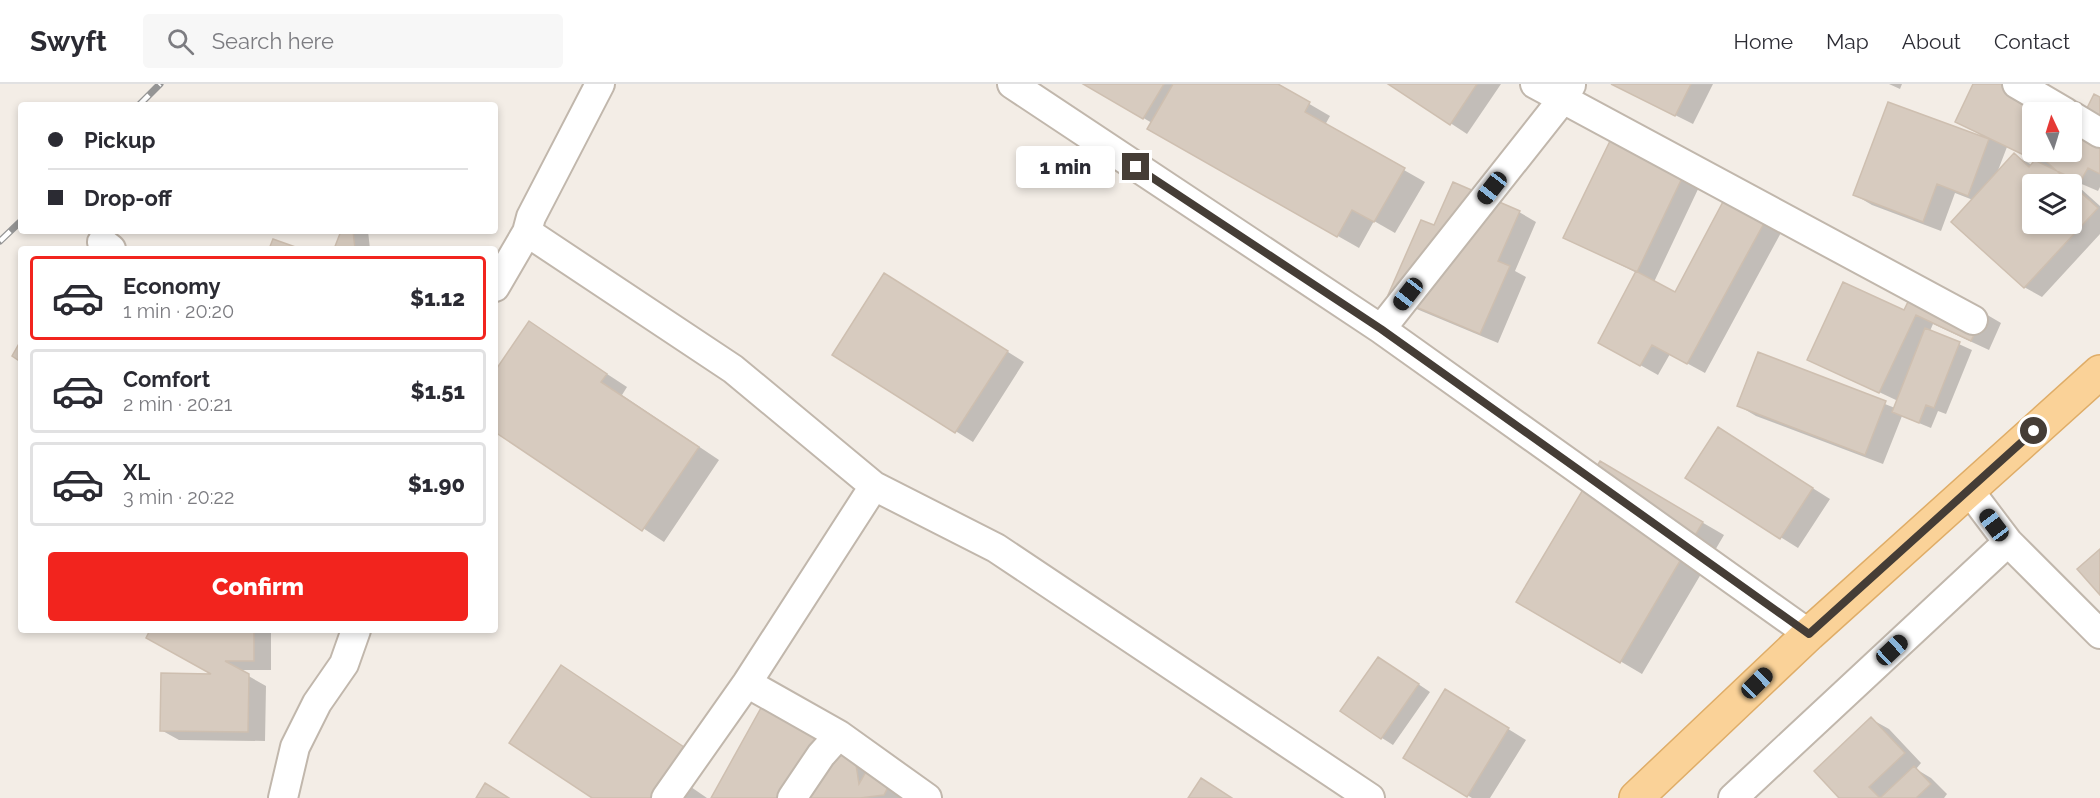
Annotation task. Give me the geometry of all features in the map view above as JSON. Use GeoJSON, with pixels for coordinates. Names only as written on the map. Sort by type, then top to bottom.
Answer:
{"type":"FeatureCollection","features":[{"type":"Feature","properties":{"kind":"main road"},"geometry":{"type":"LineString","coordinates":[[1636,798],[1809,634],[2100,372]]}},
{"type":"Feature","properties":{"kind":"street"},"geometry":{"type":"LineString","coordinates":[[498,282],[527,232],[531,217],[600,84]]}},
{"type":"Feature","properties":{"kind":"street"},"geometry":{"type":"LineString","coordinates":[[1011,84],[1381,329],[1809,634]]}},
{"type":"Feature","properties":{"kind":"street"},"geometry":{"type":"LineString","coordinates":[[1534,84],[1567,92],[1973,320]]}},
{"type":"Feature","properties":{"kind":"street"},"geometry":{"type":"LineString","coordinates":[[2017,84],[2048,102]]}},
{"type":"Feature","properties":{"kind":"street"},"geometry":{"type":"LineString","coordinates":[[1381,329],[1567,92]]}},
{"type":"Feature","properties":{"kind":"street"},"geometry":{"type":"LineString","coordinates":[[2082,122],[2100,133]]}},
{"type":"Feature","properties":{"kind":"street"},"geometry":{"type":"LineString","coordinates":[[527,232],[733,369],[874,486],[996,548],[1370,798]]}},
{"type":"Feature","properties":{"kind":"street"},"geometry":{"type":"LineString","coordinates":[[666,798],[747,683],[874,486]]}},
{"type":"Feature","properties":{"kind":"street"},"geometry":{"type":"LineString","coordinates":[[1968,489],[2008,542],[2100,634]]}},
{"type":"Feature","properties":{"kind":"street"},"geometry":{"type":"LineString","coordinates":[[1733,798],[2008,542]]}},
{"type":"Feature","properties":{"kind":"street"},"geometry":{"type":"LineString","coordinates":[[283,798],[295,747],[317,703],[344,664],[355,633]]}},
{"type":"Feature","properties":{"kind":"street"},"geometry":{"type":"LineString","coordinates":[[747,683],[839,735],[927,798]]}},
{"type":"Feature","properties":{"kind":"street"},"geometry":{"type":"LineString","coordinates":[[792,798],[821,755],[839,735]]}},
{"type":"Feature","properties":{"kind":"building"},"geometry":{"type":"Polygon","coordinates":[[[1083,84],[1164,84],[1143,119],[1083,84]]]}},
{"type":"Feature","properties":{"kind":"building"},"geometry":{"type":"Polygon","coordinates":[[[1173,84],[1278,84],[1310,102],[1305,112],[1405,168],[1374,222],[1352,210],[1337,237],[1147,129],[1173,84]]]}},
{"type":"Feature","properties":{"kind":"building"},"geometry":{"type":"Polygon","coordinates":[[[1388,84],[1477,84],[1450,125],[1388,84]]]}},
{"type":"Feature","properties":{"kind":"building"},"geometry":{"type":"Polygon","coordinates":[[[1611,84],[1691,84],[1675,116],[1611,84]]]}},
{"type":"Feature","properties":{"kind":"building"},"geometry":{"type":"Polygon","coordinates":[[[1973,84],[2021,84],[2059,102],[2022,102],[2022,154],[1955,122],[1973,84]]]}},
{"type":"Feature","properties":{"kind":"building"},"geometry":{"type":"Polygon","coordinates":[[[2094,94],[2100,97],[2100,174],[2088,168],[2082,178],[2082,174],[2063,174],[2038,162],[2082,162],[2082,113],[2084,114],[2094,94]]]}},
{"type":"Feature","properties":{"kind":"building"},"geometry":{"type":"Polygon","coordinates":[[[1888,102],[1989,139],[1968,196],[1937,184],[1923,222],[1853,195],[1888,102]]]}},
{"type":"Feature","properties":{"kind":"building"},"geometry":{"type":"Polygon","coordinates":[[[1611,139],[1684,174],[1637,272],[1563,238],[1611,139]]]}},
{"type":"Feature","properties":{"kind":"building"},"geometry":{"type":"Polygon","coordinates":[[[2014,153],[2029,167],[2033,162],[2047,162],[2060,174],[2022,174],[2022,234],[2074,234],[2024,288],[1951,222],[2014,153]]]}},
{"type":"Feature","properties":{"kind":"building"},"geometry":{"type":"Polygon","coordinates":[[[1453,182],[1520,211],[1498,261],[1510,266],[1480,334],[1388,295],[1421,220],[1434,225],[1453,182]]]}},
{"type":"Feature","properties":{"kind":"building"},"geometry":{"type":"Polygon","coordinates":[[[1733,183],[1774,205],[1687,364],[1652,345],[1640,366],[1598,343],[1636,271],[1675,292],[1733,183]]]}},
{"type":"Feature","properties":{"kind":"building"},"geometry":{"type":"Polygon","coordinates":[[[2082,194],[2098,208],[2082,225],[2082,194]]]}},
{"type":"Feature","properties":{"kind":"building"},"geometry":{"type":"Polygon","coordinates":[[[340,234],[353,234],[355,246],[335,246],[340,234]]]}},
{"type":"Feature","properties":{"kind":"building"},"geometry":{"type":"Polygon","coordinates":[[[273,239],[293,246],[270,246],[273,239]]]}},
{"type":"Feature","properties":{"kind":"building"},"geometry":{"type":"Polygon","coordinates":[[[884,273],[1008,351],[955,433],[832,355],[884,273]]]}},
{"type":"Feature","properties":{"kind":"building"},"geometry":{"type":"Polygon","coordinates":[[[1918,281],[1985,312],[1971,341],[1916,315],[1879,393],[1807,360],[1843,282],[1904,310],[1918,281]]]}},
{"type":"Feature","properties":{"kind":"building"},"geometry":{"type":"Polygon","coordinates":[[[529,321],[607,374],[601,382],[699,447],[642,531],[498,434],[498,367],[529,321]]]}},
{"type":"Feature","properties":{"kind":"building"},"geometry":{"type":"Polygon","coordinates":[[[1925,328],[1960,342],[1934,408],[1926,405],[1919,423],[1892,412],[1925,328]]]}},
{"type":"Feature","properties":{"kind":"building"},"geometry":{"type":"Polygon","coordinates":[[[18,345],[18,360],[12,356],[18,345]]]}},
{"type":"Feature","properties":{"kind":"building"},"geometry":{"type":"Polygon","coordinates":[[[1758,352],[1886,401],[1865,455],[1737,406],[1758,352]]]}},
{"type":"Feature","properties":{"kind":"building"},"geometry":{"type":"Polygon","coordinates":[[[1718,427],[1813,488],[1780,539],[1685,478],[1718,427]]]}},
{"type":"Feature","properties":{"kind":"building"},"geometry":{"type":"Polygon","coordinates":[[[1600,461],[1703,522],[1620,663],[1516,602],[1600,461]]]}},
{"type":"Feature","properties":{"kind":"building"},"geometry":{"type":"Polygon","coordinates":[[[2100,549],[2100,595],[2077,569],[2100,549]]]}},
{"type":"Feature","properties":{"kind":"building"},"geometry":{"type":"Polygon","coordinates":[[[148,633],[254,633],[254,661],[225,661],[249,674],[248,732],[160,731],[161,673],[211,674],[146,638],[148,633]]]}},
{"type":"Feature","properties":{"kind":"building"},"geometry":{"type":"Polygon","coordinates":[[[1378,657],[1419,684],[1381,739],[1340,711],[1378,657]]]}},
{"type":"Feature","properties":{"kind":"building"},"geometry":{"type":"Polygon","coordinates":[[[561,665],[687,749],[677,798],[592,798],[509,743],[561,665]]]}},
{"type":"Feature","properties":{"kind":"building"},"geometry":{"type":"Polygon","coordinates":[[[772,688],[851,732],[859,784],[867,770],[890,783],[884,795],[860,798],[711,798],[772,688]]]}},
{"type":"Feature","properties":{"kind":"building"},"geometry":{"type":"Polygon","coordinates":[[[1445,689],[1509,728],[1467,797],[1403,758],[1445,689]]]}},
{"type":"Feature","properties":{"kind":"building"},"geometry":{"type":"Polygon","coordinates":[[[1871,717],[1905,753],[1869,787],[1880,798],[1839,798],[1814,771],[1871,717]]]}},
{"type":"Feature","properties":{"kind":"building"},"geometry":{"type":"Polygon","coordinates":[[[1914,766],[1931,784],[1916,798],[1880,798],[1914,766]]]}},
{"type":"Feature","properties":{"kind":"building"},"geometry":{"type":"Polygon","coordinates":[[[1201,778],[1232,798],[1188,798],[1201,778]]]}},
{"type":"Feature","properties":{"kind":"building"},"geometry":{"type":"Polygon","coordinates":[[[485,783],[509,798],[476,798],[485,783]]]}},
{"type":"Feature","properties":{"kind":"railway"},"geometry":{"type":"LineString","coordinates":[[142,102],[160,84]]}},
{"type":"Feature","properties":{"kind":"railway"},"geometry":{"type":"LineString","coordinates":[[0,241],[18,224]]}},
{"type":"Feature","properties":{"kind":"route"},"geometry":{"type":"LineString","coordinates":[[1136,167],[1381,329],[1809,634],[2034,431]]}}]}
